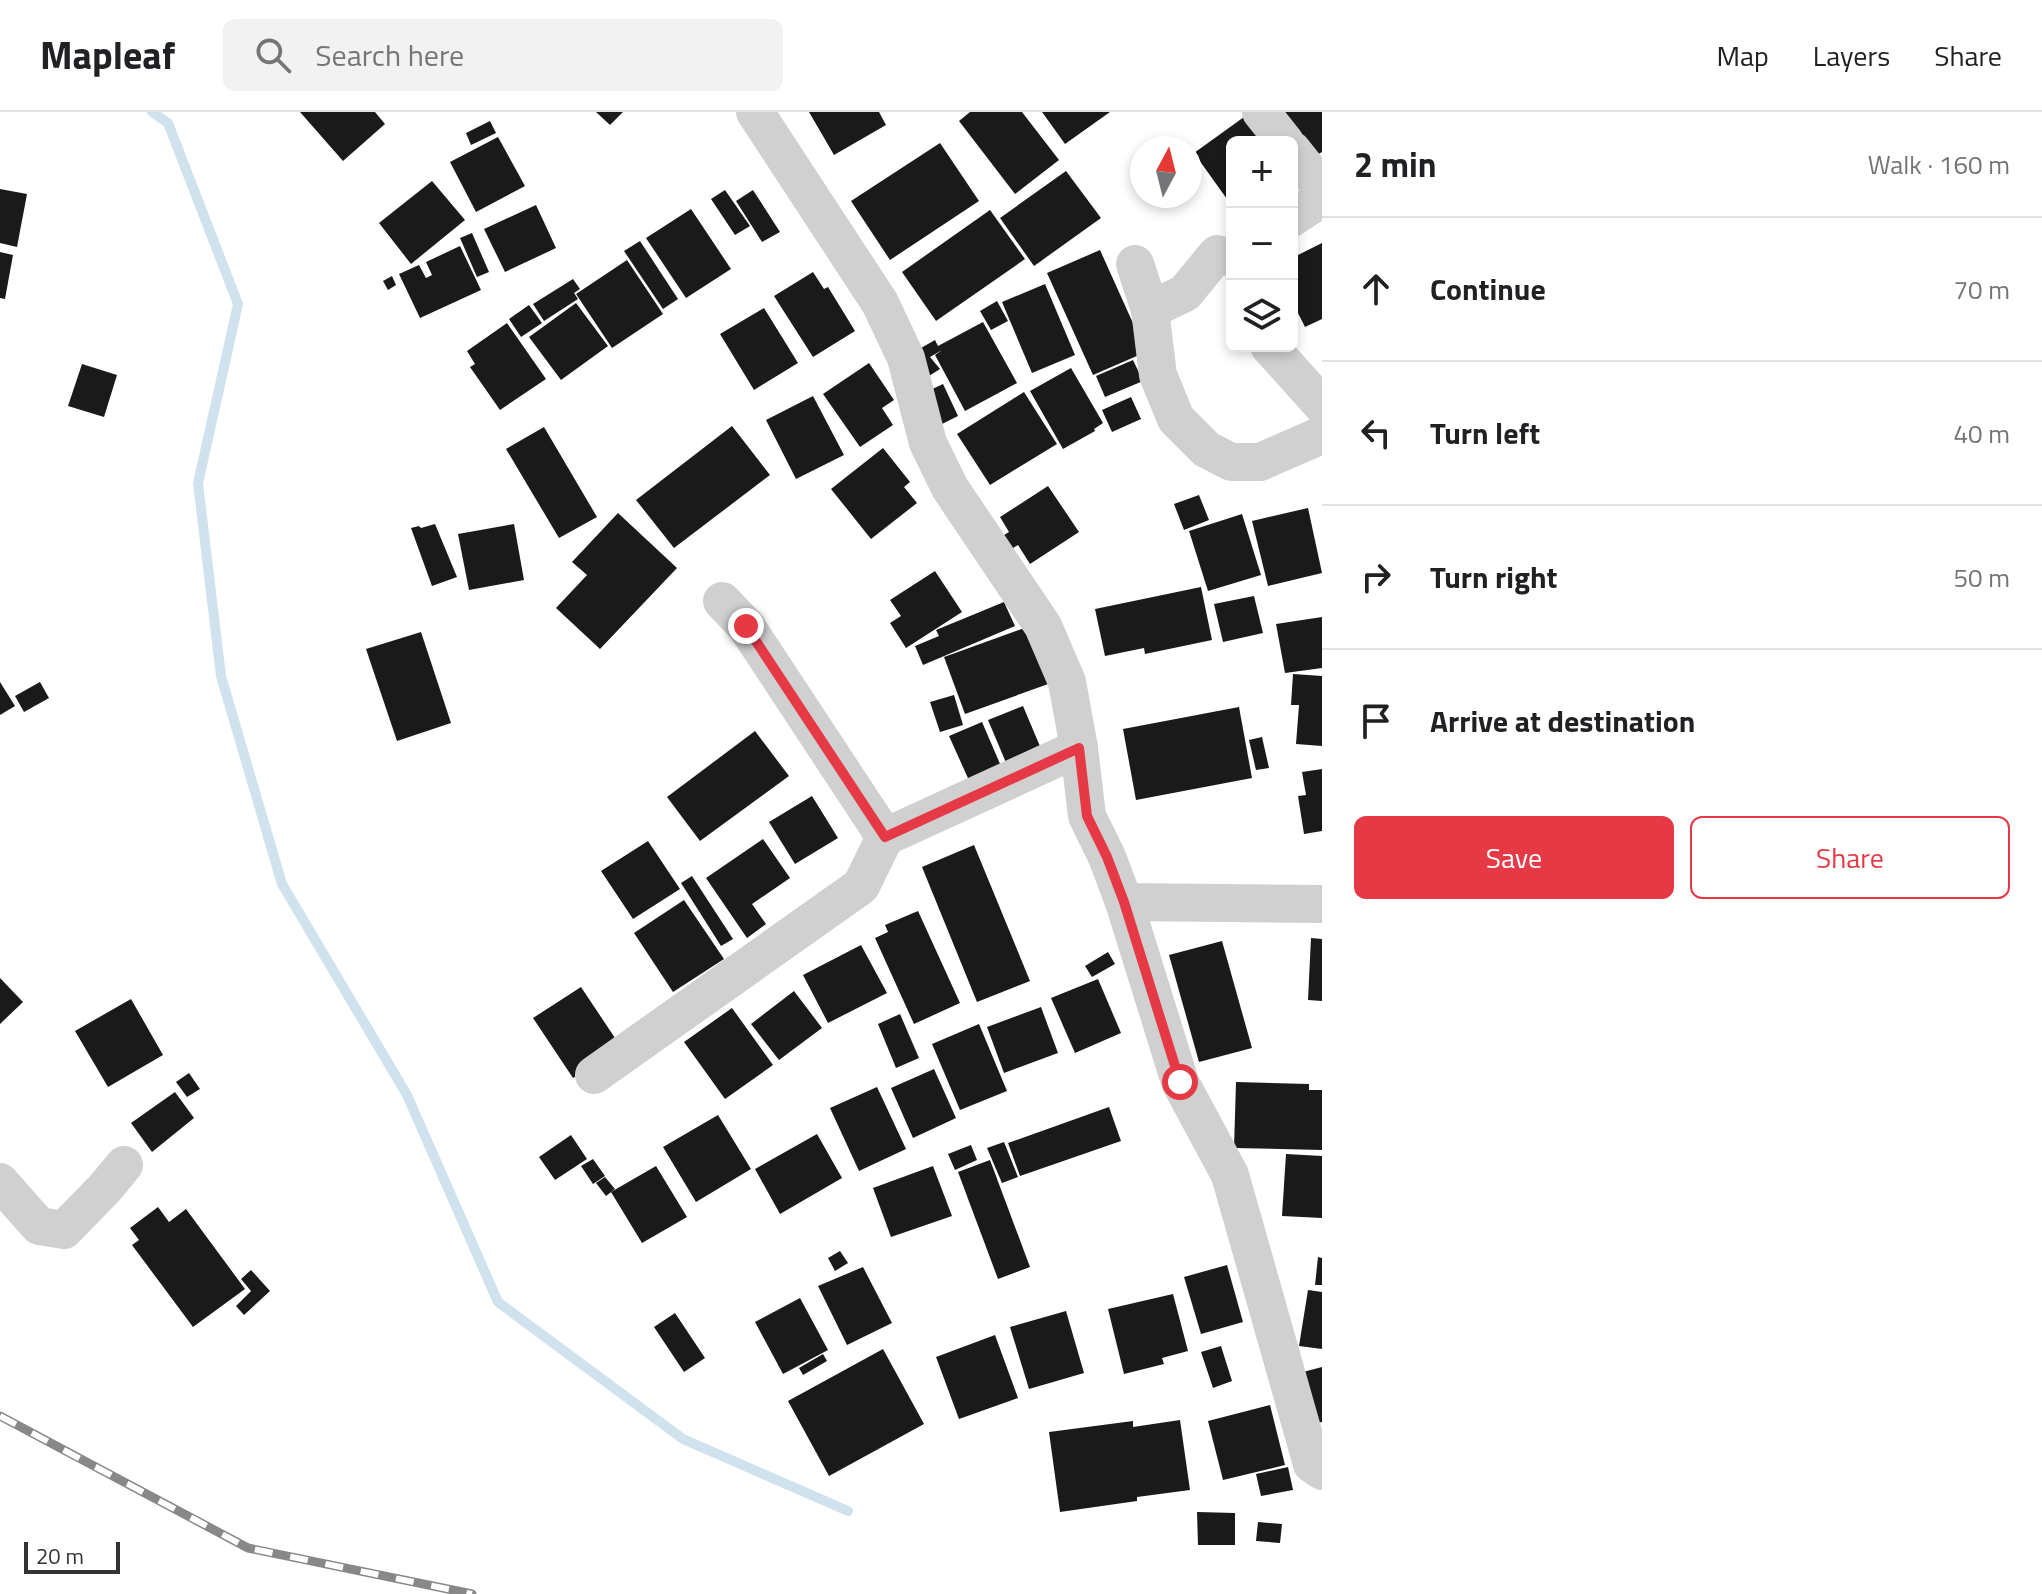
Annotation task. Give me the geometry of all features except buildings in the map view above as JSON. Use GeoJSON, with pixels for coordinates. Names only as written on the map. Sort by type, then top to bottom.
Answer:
{"type":"FeatureCollection","features":[{"type":"Feature","properties":{"kind":"street"},"geometry":{"type":"LineString","coordinates":[[755,112],[880,303],[906,358],[928,443],[950,488],[1043,626],[1067,682],[1087,816],[1124,902],[1180,1082],[1230,1175],[1312,1464],[1322,1471]]}},
{"type":"Feature","properties":{"kind":"street"},"geometry":{"type":"LineString","coordinates":[[1261,112],[1280,136]]}},
{"type":"Feature","properties":{"kind":"street"},"geometry":{"type":"LineString","coordinates":[[1298,158],[1322,188]]}},
{"type":"Feature","properties":{"kind":"street"},"geometry":{"type":"LineString","coordinates":[[1298,214],[1322,198]]}},
{"type":"Feature","properties":{"kind":"street"},"geometry":{"type":"LineString","coordinates":[[1150,310],[1185,293],[1217,254],[1226,256]]}},
{"type":"Feature","properties":{"kind":"street"},"geometry":{"type":"LineString","coordinates":[[1135,264],[1150,310],[1158,375],[1176,419],[1206,449],[1231,462],[1260,462],[1322,435]]}},
{"type":"Feature","properties":{"kind":"street"},"geometry":{"type":"LineString","coordinates":[[1274,352],[1322,405]]}},
{"type":"Feature","properties":{"kind":"street"},"geometry":{"type":"LineString","coordinates":[[722,601],[746,626],[885,837]]}},
{"type":"Feature","properties":{"kind":"street"},"geometry":{"type":"LineString","coordinates":[[594,1075],[861,886],[885,837],[1079,748]]}},
{"type":"Feature","properties":{"kind":"street"},"geometry":{"type":"LineString","coordinates":[[1124,902],[1322,904]]}},
{"type":"Feature","properties":{"kind":"street"},"geometry":{"type":"LineString","coordinates":[[0,1182],[39,1226],[64,1230],[124,1165]]}},
{"type":"Feature","properties":{"kind":"waterway"},"geometry":{"type":"LineString","coordinates":[[152,112],[168,123],[238,304],[198,483],[221,676],[282,884],[407,1095],[498,1302],[683,1439],[848,1511]]}},
{"type":"Feature","properties":{"kind":"railway"},"geometry":{"type":"LineString","coordinates":[[0,1416],[248,1548],[472,1594]]}},
{"type":"Feature","properties":{"kind":"route"},"geometry":{"type":"LineString","coordinates":[[746,626],[885,837],[1079,748],[1087,816],[1124,902],[1180,1082]]}}]}
